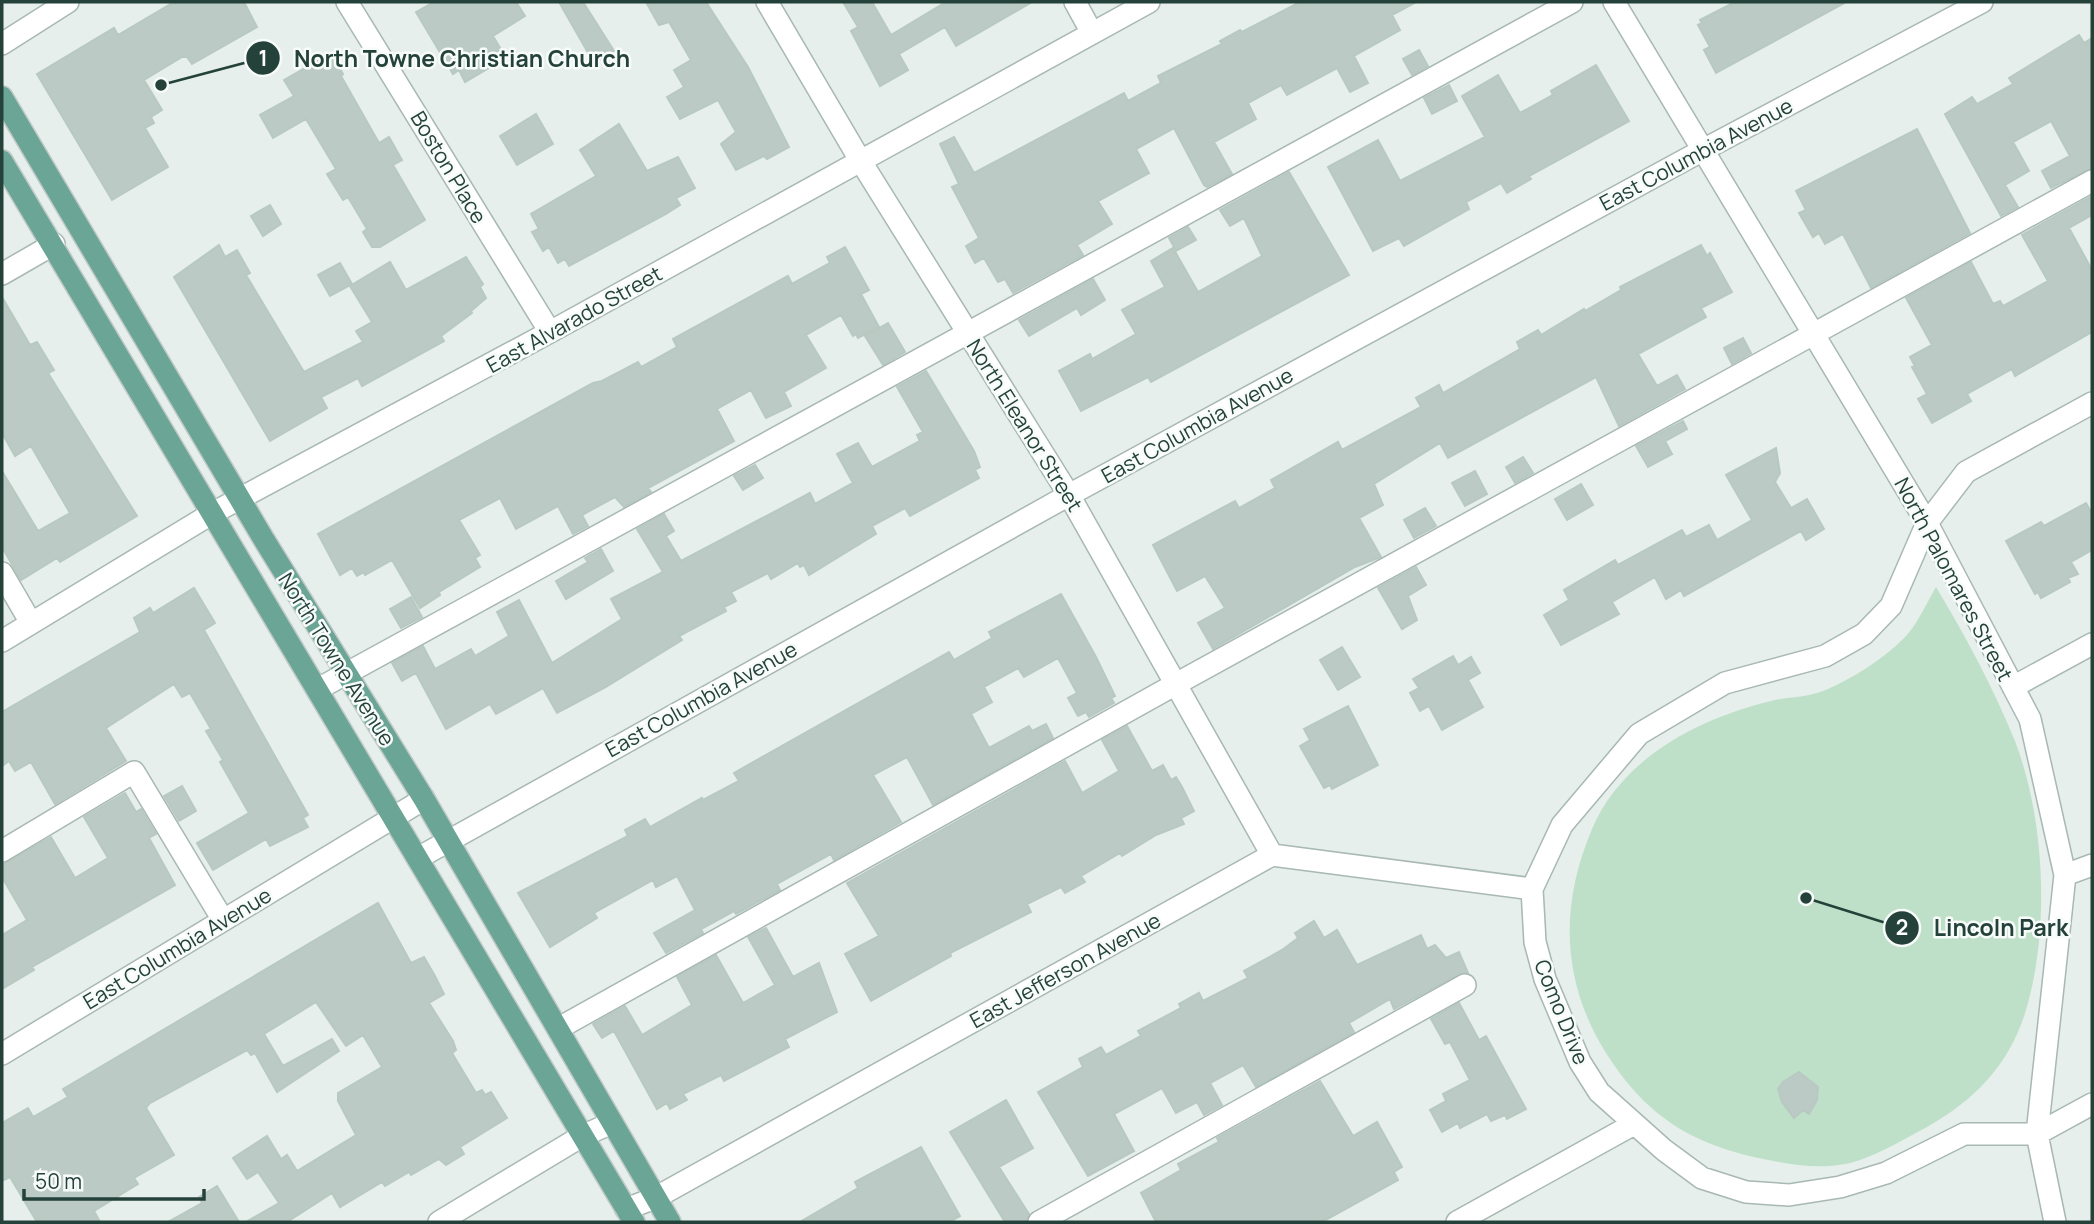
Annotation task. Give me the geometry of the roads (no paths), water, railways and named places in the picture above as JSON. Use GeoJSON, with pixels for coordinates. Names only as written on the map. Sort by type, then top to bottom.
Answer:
{"type":"FeatureCollection","features":[{"type":"Feature","properties":{"kind":"main road","name":"North Towne Avenue"},"geometry":{"type":"LineString","coordinates":[[2,97],[240,499],[424,799],[670,1222]]}},
{"type":"Feature","properties":{"kind":"main road","name":"North Towne Avenue"},"geometry":{"type":"LineString","coordinates":[[2,161],[54,244],[211,514],[318,689],[630,1216]]}},
{"type":"Feature","properties":{"kind":"street"},"geometry":{"type":"LineString","coordinates":[[2,44],[68,2]]}},
{"type":"Feature","properties":{"kind":"street","name":"Boston Place"},"geometry":{"type":"LineString","coordinates":[[347,2],[550,332]]}},
{"type":"Feature","properties":{"kind":"street","name":"North Eleanor Street"},"geometry":{"type":"LineString","coordinates":[[767,2],[860,160],[1069,495],[1272,855]]}},
{"type":"Feature","properties":{"kind":"street"},"geometry":{"type":"LineString","coordinates":[[1075,2],[1092,33]]}},
{"type":"Feature","properties":{"kind":"street","name":"East Alvarado Street"},"geometry":{"type":"LineString","coordinates":[[2,641],[211,514],[550,332],[1149,2]]}},
{"type":"Feature","properties":{"kind":"street"},"geometry":{"type":"LineString","coordinates":[[318,689],[1572,2]]}},
{"type":"Feature","properties":{"kind":"street","name":"North Palomares Street"},"geometry":{"type":"LineString","coordinates":[[1614,2],[1927,523],[2030,719],[2065,875],[2037,1134],[2055,1222]]}},
{"type":"Feature","properties":{"kind":"street","name":"East Columbia Avenue"},"geometry":{"type":"LineString","coordinates":[[418,858],[1069,495],[1703,150],[1982,2]]}},
{"type":"Feature","properties":{"kind":"street"},"geometry":{"type":"LineString","coordinates":[[559,1028],[1176,684],[2092,181]]}},
{"type":"Feature","properties":{"kind":"street"},"geometry":{"type":"LineString","coordinates":[[2,274],[54,244]]}},
{"type":"Feature","properties":{"kind":"street"},"geometry":{"type":"LineString","coordinates":[[1927,523],[1966,472],[2092,403]]}},
{"type":"Feature","properties":{"kind":"street","name":"Como Drive"},"geometry":{"type":"LineString","coordinates":[[1927,523],[1910,570],[1891,606],[1864,634],[1825,656],[1725,683],[1639,734],[1562,825],[1532,889],[1535,942],[1545,979],[1566,1031],[1600,1092],[1634,1124],[1702,1178],[1746,1192],[1789,1195],[1840,1187],[1886,1173],[1965,1134],[2037,1134]]}},
{"type":"Feature","properties":{"kind":"street"},"geometry":{"type":"LineString","coordinates":[[2,573],[31,623]]}},
{"type":"Feature","properties":{"kind":"street"},"geometry":{"type":"LineString","coordinates":[[2013,687],[2092,644]]}},
{"type":"Feature","properties":{"kind":"street"},"geometry":{"type":"LineString","coordinates":[[2,851],[134,772],[223,920]]}},
{"type":"Feature","properties":{"kind":"street","name":"East Columbia Avenue"},"geometry":{"type":"LineString","coordinates":[[2,1054],[424,799]]}},
{"type":"Feature","properties":{"kind":"street"},"geometry":{"type":"LineString","coordinates":[[1272,855],[1532,889]]}},
{"type":"Feature","properties":{"kind":"street","name":"East Jefferson Avenue"},"geometry":{"type":"LineString","coordinates":[[630,1216],[655,1198],[1272,855]]}},
{"type":"Feature","properties":{"kind":"street"},"geometry":{"type":"LineString","coordinates":[[2065,875],[2092,865]]}},
{"type":"Feature","properties":{"kind":"street"},"geometry":{"type":"LineString","coordinates":[[1039,1222],[1465,985]]}},
{"type":"Feature","properties":{"kind":"street"},"geometry":{"type":"LineString","coordinates":[[2037,1134],[2092,1104]]}},
{"type":"Feature","properties":{"kind":"street"},"geometry":{"type":"LineString","coordinates":[[439,1222],[582,1136],[612,1122]]}},
{"type":"Feature","properties":{"kind":"street"},"geometry":{"type":"LineString","coordinates":[[1457,1222],[1634,1124]]}},
{"type":"Feature","properties":{"kind":"place","name":"North Towne Christian Church"},"geometry":{"type":"Point","coordinates":[161,85]}},
{"type":"Feature","properties":{"kind":"place","name":"Lincoln Park"},"geometry":{"type":"Point","coordinates":[1806,898]}}]}
